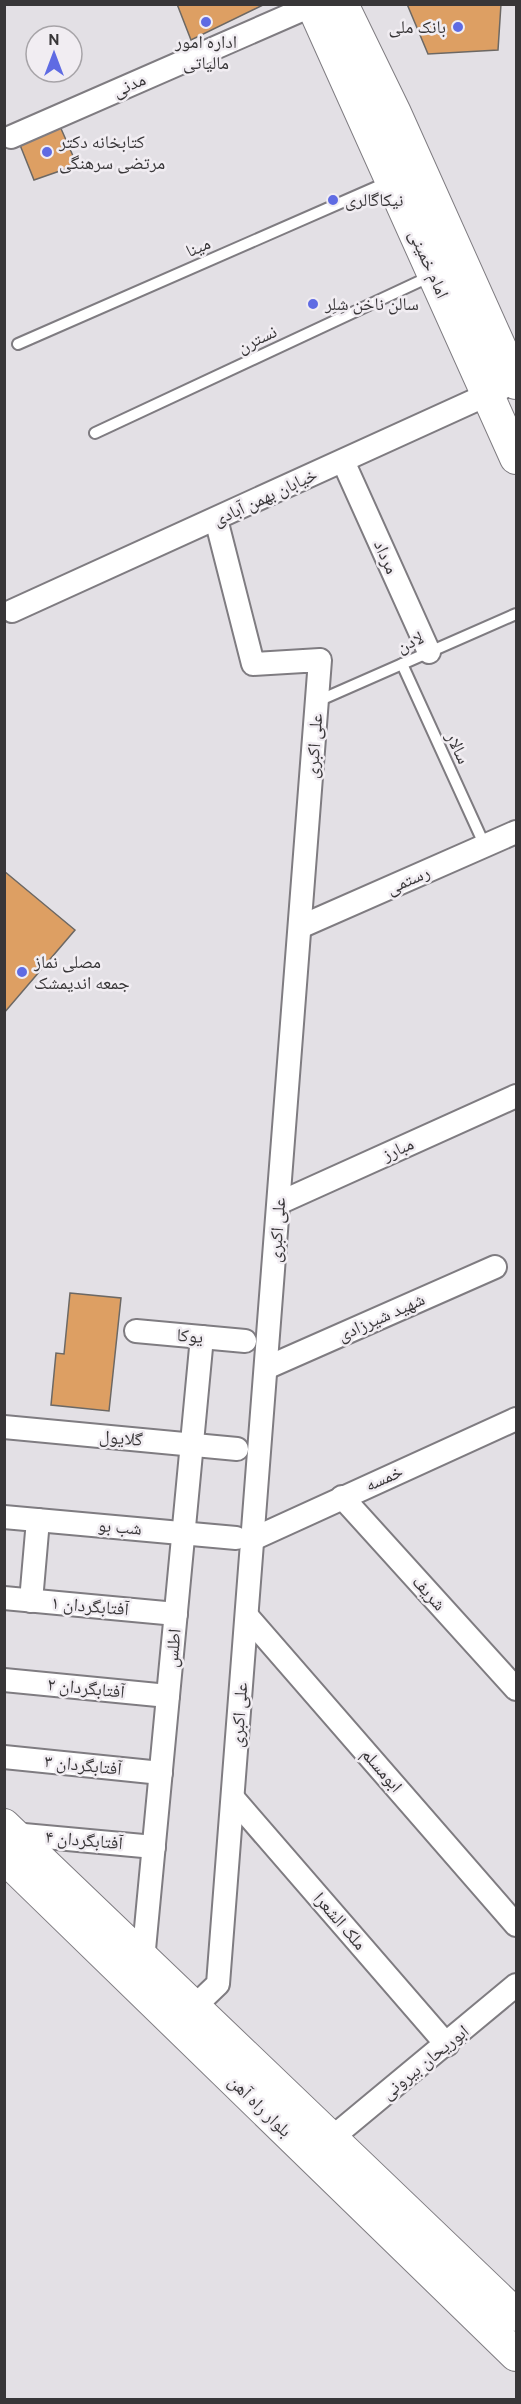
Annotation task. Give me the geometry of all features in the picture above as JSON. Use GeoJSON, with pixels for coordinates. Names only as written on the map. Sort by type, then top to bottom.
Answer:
{"type":"FeatureCollection","features":[{"type":"Feature","properties":{"kind":"street","name":"امام خمینی"},"geometry":{"type":"LineString","coordinates":[[342,4],[395,113],[516,382]]}},
{"type":"Feature","properties":{"kind":"street","name":"امام خمینی"},"geometry":{"type":"LineString","coordinates":[[313,5],[516,458]]}},
{"type":"Feature","properties":{"kind":"street","name":"مدنی"},"geometry":{"type":"LineString","coordinates":[[12,137],[313,5]]}},
{"type":"Feature","properties":{"kind":"street","name":"خیابان بهمن آبادی"},"geometry":{"type":"LineString","coordinates":[[12,611],[516,382]]}},
{"type":"Feature","properties":{"kind":"street","name":"مرداد"},"geometry":{"type":"LineString","coordinates":[[343,461],[429,652]]}},
{"type":"Feature","properties":{"kind":"street","name":"علی اکبری"},"geometry":{"type":"LineString","coordinates":[[194,2007],[218,1984],[247,1616],[244,1538],[266,1368],[320,660],[253,664],[216,519]]}},
{"type":"Feature","properties":{"kind":"street","name":"رستمی"},"geometry":{"type":"LineString","coordinates":[[300,927],[516,832]]}},
{"type":"Feature","properties":{"kind":"street","name":"مبارز"},"geometry":{"type":"LineString","coordinates":[[279,1203],[516,1096]]}},
{"type":"Feature","properties":{"kind":"street","name":"شهید شیرزادی"},"geometry":{"type":"LineString","coordinates":[[266,1368],[495,1267]]}},
{"type":"Feature","properties":{"kind":"street","name":"یوکا"},"geometry":{"type":"LineString","coordinates":[[135,1331],[245,1341]]}},
{"type":"Feature","properties":{"kind":"street","name":"اطلس"},"geometry":{"type":"LineString","coordinates":[[144,1960],[202,1337]]}},
{"type":"Feature","properties":{"kind":"street","name":"خمسه"},"geometry":{"type":"LineString","coordinates":[[244,1538],[516,1419]]}},
{"type":"Feature","properties":{"kind":"street","name":"گلایول"},"geometry":{"type":"LineString","coordinates":[[4,1428],[237,1449]]}},
{"type":"Feature","properties":{"kind":"street","name":"شریف"},"geometry":{"type":"LineString","coordinates":[[342,1497],[516,1689]]}},
{"type":"Feature","properties":{"kind":"street","name":"شب بو"},"geometry":{"type":"LineString","coordinates":[[4,1517],[244,1538]]}},
{"type":"Feature","properties":{"kind":"street"},"geometry":{"type":"LineString","coordinates":[[31,1601],[39,1520]]}},
{"type":"Feature","properties":{"kind":"street","name":"آفتابگردان ۱"},"geometry":{"type":"LineString","coordinates":[[4,1598],[176,1614]]}},
{"type":"Feature","properties":{"kind":"street","name":"ابومسلم"},"geometry":{"type":"LineString","coordinates":[[247,1616],[516,1925]]}},
{"type":"Feature","properties":{"kind":"street","name":"آفتابگردان ۲"},"geometry":{"type":"LineString","coordinates":[[4,1680],[168,1696]]}},
{"type":"Feature","properties":{"kind":"street","name":"آفتابگردان ۳"},"geometry":{"type":"LineString","coordinates":[[4,1757],[161,1773]]}},
{"type":"Feature","properties":{"kind":"street","name":"ملک الشعرا"},"geometry":{"type":"LineString","coordinates":[[233,1798],[447,2045]]}},
{"type":"Feature","properties":{"kind":"street","name":"آفتابگردان ۴"},"geometry":{"type":"LineString","coordinates":[[7,1839],[154,1847]]}},
{"type":"Feature","properties":{"kind":"street","name":"بلوار راه آهن"},"geometry":{"type":"LineString","coordinates":[[7,1839],[144,1960],[333,2137],[516,2315]]}},
{"type":"Feature","properties":{"kind":"street","name":"بلوار راه آهن"},"geometry":{"type":"LineString","coordinates":[[7,1839],[516,2355]]}},
{"type":"Feature","properties":{"kind":"street","name":"ابوریحان بیرونی"},"geometry":{"type":"LineString","coordinates":[[333,2137],[447,2045],[516,1985]]}},
{"type":"Feature","properties":{"kind":"lane","name":"مینا"},"geometry":{"type":"LineString","coordinates":[[18,344],[392,181]]}},
{"type":"Feature","properties":{"kind":"lane","name":"نسترن"},"geometry":{"type":"LineString","coordinates":[[95,433],[434,274]]}},
{"type":"Feature","properties":{"kind":"lane","name":"لادن"},"geometry":{"type":"LineString","coordinates":[[318,701],[516,614]]}},
{"type":"Feature","properties":{"kind":"lane","name":"سالار"},"geometry":{"type":"LineString","coordinates":[[402,664],[485,846]]}},
{"type":"Feature","properties":{"kind":"building","name":"اداره امور مالیاتی"},"geometry":{"type":"Polygon","coordinates":[[[177,4],[265,4],[191,40],[177,4]]]}},
{"type":"Feature","properties":{"kind":"building","name":"بانک ملی"},"geometry":{"type":"Polygon","coordinates":[[[407,4],[501,4],[498,50],[428,54],[407,4]]]}},
{"type":"Feature","properties":{"kind":"building","name":"کتابخانه دکتر مرتضی سرهنگی"},"geometry":{"type":"Polygon","coordinates":[[[59,124],[77,165],[34,180],[18,140],[59,124]]]}},
{"type":"Feature","properties":{"kind":"building","name":"مصلی نماز جمعه اندیمشک"},"geometry":{"type":"Polygon","coordinates":[[[4,871],[75,930],[4,1013],[4,871]]]}},
{"type":"Feature","properties":{"kind":"building"},"geometry":{"type":"Polygon","coordinates":[[[70,1293],[121,1298],[109,1411],[51,1405],[56,1353],[64,1354],[70,1293]]]}},
{"type":"Feature","properties":{"kind":"place","name":"اداره امور مالیاتی"},"geometry":{"type":"Point","coordinates":[206,22]}},
{"type":"Feature","properties":{"kind":"place","name":"بانک ملی"},"geometry":{"type":"Point","coordinates":[458,27]}},
{"type":"Feature","properties":{"kind":"place","name":"کتابخانه دکتر مرتضی سرهنگی"},"geometry":{"type":"Point","coordinates":[47,152]}},
{"type":"Feature","properties":{"kind":"place","name":"نیکاگالری"},"geometry":{"type":"Point","coordinates":[333,200]}},
{"type":"Feature","properties":{"kind":"place","name":"سالن ناخن شِلِر"},"geometry":{"type":"Point","coordinates":[313,304]}},
{"type":"Feature","properties":{"kind":"place","name":"مصلی نماز جمعه اندیمشک"},"geometry":{"type":"Point","coordinates":[22,972]}}]}
